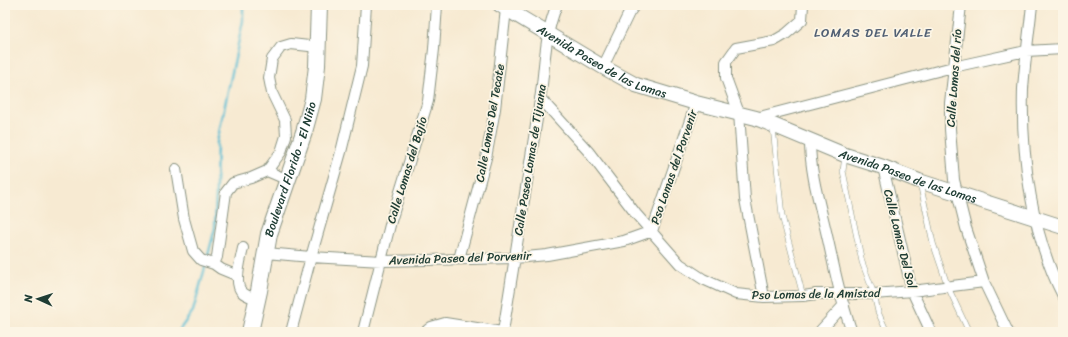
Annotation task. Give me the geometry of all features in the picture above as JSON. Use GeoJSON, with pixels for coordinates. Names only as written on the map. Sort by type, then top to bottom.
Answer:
{"type":"FeatureCollection","features":[{"type":"Feature","properties":{"kind":"main road","name":"Boulevard Florido - El Niño"},"geometry":{"type":"LineString","coordinates":[[250,332],[274,218],[304,132],[313,99],[318,47],[319,5]]}},
{"type":"Feature","properties":{"kind":"street"},"geometry":{"type":"LineString","coordinates":[[291,332],[341,152],[362,66],[366,5]]}},
{"type":"Feature","properties":{"kind":"street","name":"Calle Lomas del Bajío"},"geometry":{"type":"LineString","coordinates":[[363,332],[391,221],[428,101],[437,5]]}},
{"type":"Feature","properties":{"kind":"street"},"geometry":{"type":"LineString","coordinates":[[547,34],[557,5]]}},
{"type":"Feature","properties":{"kind":"street"},"geometry":{"type":"LineString","coordinates":[[603,67],[629,13],[635,5]]}},
{"type":"Feature","properties":{"kind":"street"},"geometry":{"type":"LineString","coordinates":[[764,297],[745,199],[738,113],[726,78],[726,62],[736,48],[774,41],[786,34],[802,20],[803,5]]}},
{"type":"Feature","properties":{"kind":"street","name":"Calle Lomas del río"},"geometry":{"type":"LineString","coordinates":[[961,5],[950,103],[950,129],[954,180],[966,228],[984,282],[1008,332]]}},
{"type":"Feature","properties":{"kind":"street"},"geometry":{"type":"LineString","coordinates":[[1032,5],[1023,90],[1026,161],[1036,219],[1048,263],[1063,296]]}},
{"type":"Feature","properties":{"kind":"street","name":"Avenida Paseo de las Lomas"},"geometry":{"type":"LineString","coordinates":[[503,7],[636,85],[696,103],[756,118],[845,155],[883,167],[919,181],[1063,227]]}},
{"type":"Feature","properties":{"kind":"street","name":"Calle Lomas Del Tecate"},"geometry":{"type":"LineString","coordinates":[[459,259],[486,158],[495,109],[503,7]]}},
{"type":"Feature","properties":{"kind":"street","name":"Calle Paseo Lomas de Tijuana"},"geometry":{"type":"LineString","coordinates":[[503,332],[540,98],[547,34]]}},
{"type":"Feature","properties":{"kind":"street"},"geometry":{"type":"LineString","coordinates":[[214,264],[217,257],[226,192],[233,183],[251,178],[267,171],[281,152],[286,136],[285,120],[272,93],[269,78],[272,59],[281,47],[291,44],[318,47]]}},
{"type":"Feature","properties":{"kind":"street"},"geometry":{"type":"LineString","coordinates":[[756,118],[953,67],[1026,51],[1063,50]]}},
{"type":"Feature","properties":{"kind":"street","name":"Pso Lomas de la Amistad"},"geometry":{"type":"LineString","coordinates":[[540,98],[588,151],[636,214],[680,264],[703,279],[736,294],[764,297],[803,296],[817,294],[874,294],[984,282]]}},
{"type":"Feature","properties":{"kind":"street","name":"Pso Lomas del Porvenir"},"geometry":{"type":"LineString","coordinates":[[652,231],[696,103]]}},
{"type":"Feature","properties":{"kind":"street"},"geometry":{"type":"LineString","coordinates":[[810,141],[810,153],[815,184],[841,294],[852,332]]}},
{"type":"Feature","properties":{"kind":"street","name":"Calle Lomas Del Sol"},"geometry":{"type":"LineString","coordinates":[[883,167],[912,291],[931,332]]}},
{"type":"Feature","properties":{"kind":"street"},"geometry":{"type":"LineString","coordinates":[[176,169],[184,219],[193,251],[202,260],[214,264],[221,269],[238,276]]}},
{"type":"Feature","properties":{"kind":"street"},"geometry":{"type":"LineString","coordinates":[[267,171],[288,180]]}},
{"type":"Feature","properties":{"kind":"street","name":"Avenida Paseo del Porvenir"},"geometry":{"type":"LineString","coordinates":[[266,253],[382,261],[515,258],[547,255],[624,241],[652,231]]}},
{"type":"Feature","properties":{"kind":"street"},"geometry":{"type":"LineString","coordinates":[[243,248],[237,282],[238,288],[243,293],[257,299]]}},
{"type":"Feature","properties":{"kind":"street"},"geometry":{"type":"LineString","coordinates":[[821,330],[844,305]]}},
{"type":"Feature","properties":{"kind":"street"},"geometry":{"type":"LineString","coordinates":[[425,332],[431,327],[445,323],[503,332]]}},
{"type":"Feature","properties":{"kind":"lane"},"geometry":{"type":"LineString","coordinates":[[772,124],[782,216],[803,296]]}},
{"type":"Feature","properties":{"kind":"lane"},"geometry":{"type":"LineString","coordinates":[[845,155],[843,171],[862,262],[874,294],[878,312],[887,332]]}},
{"type":"Feature","properties":{"kind":"lane"},"geometry":{"type":"LineString","coordinates":[[919,181],[933,243],[948,287],[968,332]]}},
{"type":"Feature","properties":{"kind":"waterway"},"geometry":{"type":"LineString","coordinates":[[207,259],[215,228],[217,142],[243,21],[243,5]]}},
{"type":"Feature","properties":{"kind":"waterway"},"geometry":{"type":"LineString","coordinates":[[178,332],[193,311],[206,264]]}},
{"type":"Feature","properties":{"kind":"district","name":"LOMAS DEL VALLE"},"geometry":{"type":"Point","coordinates":[873,32]}}]}
